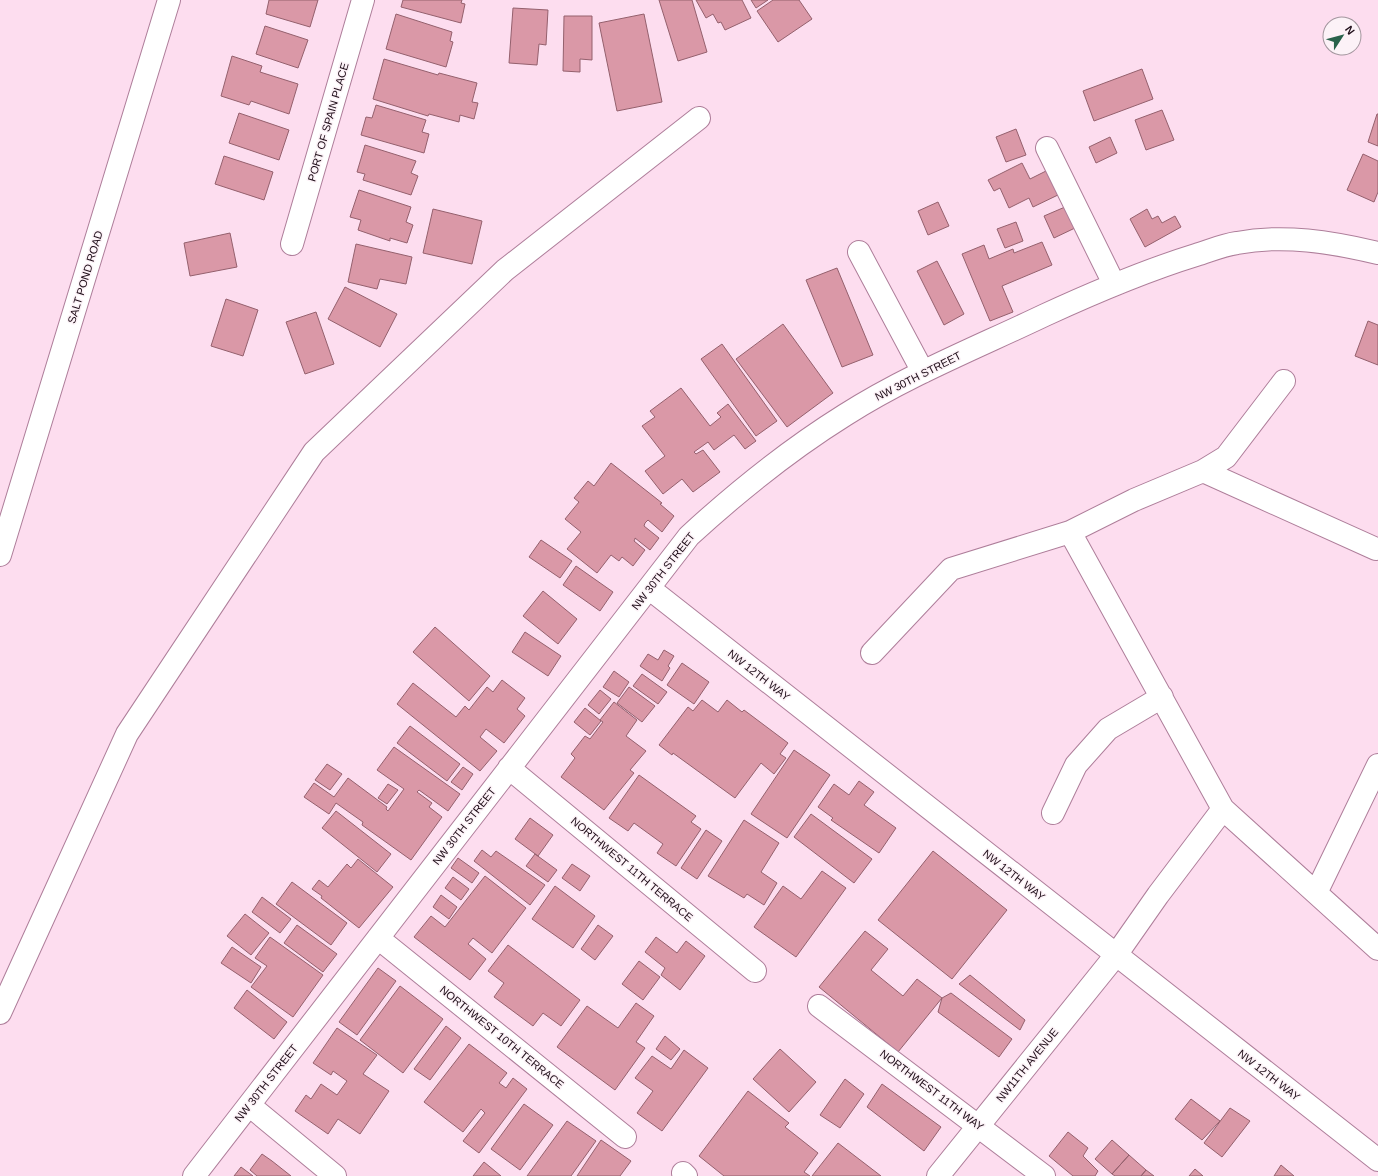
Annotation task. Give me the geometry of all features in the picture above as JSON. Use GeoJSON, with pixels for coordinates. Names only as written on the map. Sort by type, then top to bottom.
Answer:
{"type":"FeatureCollection","features":[{"type":"Feature","properties":{"kind":"street","name":"SALT POND ROAD"},"geometry":{"type":"LineString","coordinates":[[0,555],[169,0]]}},
{"type":"Feature","properties":{"kind":"street","name":"PORT OF SPAIN PLACE"},"geometry":{"type":"LineString","coordinates":[[292,244],[363,0]]}},
{"type":"Feature","properties":{"kind":"street"},"geometry":{"type":"LineString","coordinates":[[0,1013],[127,734],[314,452],[505,270],[699,118]]}},
{"type":"Feature","properties":{"kind":"street"},"geometry":{"type":"LineString","coordinates":[[1047,148],[1114,284]]}},
{"type":"Feature","properties":{"kind":"street","name":"NW 30TH STREET"},"geometry":{"type":"LineString","coordinates":[[194,1176],[509,768],[650,590],[690,536],[737,492],[789,452],[846,414],[923,372],[1114,284],[1169,263],[1236,243],[1285,238],[1338,244],[1378,253]]}},
{"type":"Feature","properties":{"kind":"street"},"geometry":{"type":"LineString","coordinates":[[859,252],[923,372]]}},
{"type":"Feature","properties":{"kind":"street"},"geometry":{"type":"LineString","coordinates":[[872,653],[951,569],[1070,532],[1134,500],[1204,471],[1226,456],[1284,381]]}},
{"type":"Feature","properties":{"kind":"street"},"geometry":{"type":"LineString","coordinates":[[1204,471],[1376,550]]}},
{"type":"Feature","properties":{"kind":"street"},"geometry":{"type":"LineString","coordinates":[[1070,532],[1223,809],[1378,949]]}},
{"type":"Feature","properties":{"kind":"street","name":"NW 12TH WAY"},"geometry":{"type":"LineString","coordinates":[[650,590],[1378,1160]]}},
{"type":"Feature","properties":{"kind":"street"},"geometry":{"type":"LineString","coordinates":[[1053,813],[1076,765],[1108,729],[1162,697]]}},
{"type":"Feature","properties":{"kind":"street"},"geometry":{"type":"LineString","coordinates":[[1316,893],[1378,766]]}},
{"type":"Feature","properties":{"kind":"street","name":"NORTHWEST 11TH TERRACE"},"geometry":{"type":"LineString","coordinates":[[509,768],[755,971]]}},
{"type":"Feature","properties":{"kind":"street","name":"NW11TH AVENUE"},"geometry":{"type":"LineString","coordinates":[[938,1176],[1116,955],[1158,895],[1223,809]]}},
{"type":"Feature","properties":{"kind":"street","name":"NORTHWEST 10TH TERRACE"},"geometry":{"type":"LineString","coordinates":[[378,938],[625,1137]]}},
{"type":"Feature","properties":{"kind":"street","name":"NORTHWEST 11TH WAY"},"geometry":{"type":"LineString","coordinates":[[819,1006],[1044,1176]]}},
{"type":"Feature","properties":{"kind":"street"},"geometry":{"type":"LineString","coordinates":[[249,1105],[335,1176]]}},
{"type":"Feature","properties":{"kind":"building"},"geometry":{"type":"Polygon","coordinates":[[[269,0],[318,0],[310,27],[266,14],[269,0]]]}},
{"type":"Feature","properties":{"kind":"building"},"geometry":{"type":"Polygon","coordinates":[[[403,0],[462,0],[461,3],[465,4],[461,23],[401,7],[403,0]]]}},
{"type":"Feature","properties":{"kind":"building"},"geometry":{"type":"Polygon","coordinates":[[[659,0],[692,0],[707,52],[678,61],[659,0]]]}},
{"type":"Feature","properties":{"kind":"building"},"geometry":{"type":"Polygon","coordinates":[[[696,0],[742,0],[751,18],[725,30],[721,22],[718,23],[713,14],[706,18],[696,0]]]}},
{"type":"Feature","properties":{"kind":"building"},"geometry":{"type":"Polygon","coordinates":[[[751,0],[768,0],[756,8],[751,0]]]}},
{"type":"Feature","properties":{"kind":"building"},"geometry":{"type":"Polygon","coordinates":[[[773,0],[799,0],[812,19],[778,42],[757,11],[773,0]]]}},
{"type":"Feature","properties":{"kind":"building"},"geometry":{"type":"Polygon","coordinates":[[[513,8],[548,10],[546,45],[539,44],[537,65],[509,63],[513,8]]]}},
{"type":"Feature","properties":{"kind":"building"},"geometry":{"type":"Polygon","coordinates":[[[396,14],[452,32],[450,41],[453,42],[446,67],[386,49],[396,14]]]}},
{"type":"Feature","properties":{"kind":"building"},"geometry":{"type":"Polygon","coordinates":[[[644,14],[662,102],[617,111],[599,23],[644,14]]]}},
{"type":"Feature","properties":{"kind":"building"},"geometry":{"type":"Polygon","coordinates":[[[564,16],[592,16],[592,60],[580,59],[580,72],[563,71],[564,16]]]}},
{"type":"Feature","properties":{"kind":"building"},"geometry":{"type":"Polygon","coordinates":[[[265,26],[308,40],[298,68],[256,54],[265,26]]]}},
{"type":"Feature","properties":{"kind":"building"},"geometry":{"type":"Polygon","coordinates":[[[232,56],[262,66],[260,72],[298,84],[289,114],[251,101],[249,105],[221,96],[232,56]]]}},
{"type":"Feature","properties":{"kind":"building"},"geometry":{"type":"Polygon","coordinates":[[[384,59],[438,75],[439,73],[477,83],[472,102],[478,103],[474,119],[460,115],[459,122],[429,114],[428,116],[373,99],[384,59]]]}},
{"type":"Feature","properties":{"kind":"building"},"geometry":{"type":"Polygon","coordinates":[[[1142,69],[1153,99],[1094,121],[1083,91],[1142,69]]]}},
{"type":"Feature","properties":{"kind":"building"},"geometry":{"type":"Polygon","coordinates":[[[376,105],[426,120],[422,132],[429,134],[424,153],[361,135],[366,117],[372,118],[376,105]]]}},
{"type":"Feature","properties":{"kind":"building"},"geometry":{"type":"Polygon","coordinates":[[[1162,110],[1174,140],[1146,150],[1135,120],[1162,110]]]}},
{"type":"Feature","properties":{"kind":"building"},"geometry":{"type":"Polygon","coordinates":[[[239,113],[289,130],[279,160],[229,143],[239,113]]]}},
{"type":"Feature","properties":{"kind":"building"},"geometry":{"type":"Polygon","coordinates":[[[1378,114],[1378,146],[1368,142],[1378,114]]]}},
{"type":"Feature","properties":{"kind":"building"},"geometry":{"type":"Polygon","coordinates":[[[1016,129],[1026,155],[1006,162],[996,137],[1016,129]]]}},
{"type":"Feature","properties":{"kind":"building"},"geometry":{"type":"Polygon","coordinates":[[[1110,137],[1117,153],[1096,163],[1089,147],[1110,137]]]}},
{"type":"Feature","properties":{"kind":"building"},"geometry":{"type":"Polygon","coordinates":[[[365,145],[416,161],[411,173],[418,176],[411,195],[363,180],[365,174],[357,172],[365,145]]]}},
{"type":"Feature","properties":{"kind":"building"},"geometry":{"type":"Polygon","coordinates":[[[1363,154],[1378,161],[1378,192],[1374,202],[1347,190],[1363,154]]]}},
{"type":"Feature","properties":{"kind":"building"},"geometry":{"type":"Polygon","coordinates":[[[224,156],[273,172],[264,200],[215,184],[224,156]]]}},
{"type":"Feature","properties":{"kind":"building"},"geometry":{"type":"Polygon","coordinates":[[[1022,163],[1030,179],[1048,170],[1060,194],[1033,207],[1029,198],[1009,208],[1000,188],[994,191],[988,180],[1022,163]]]}},
{"type":"Feature","properties":{"kind":"building"},"geometry":{"type":"Polygon","coordinates":[[[359,190],[411,207],[406,222],[413,225],[407,243],[390,238],[390,241],[358,230],[361,220],[350,217],[359,190]]]}},
{"type":"Feature","properties":{"kind":"building"},"geometry":{"type":"Polygon","coordinates":[[[938,202],[949,226],[928,235],[918,211],[938,202]]]}},
{"type":"Feature","properties":{"kind":"building"},"geometry":{"type":"Polygon","coordinates":[[[1065,207],[1075,228],[1054,238],[1044,216],[1065,207]]]}},
{"type":"Feature","properties":{"kind":"building"},"geometry":{"type":"Polygon","coordinates":[[[433,209],[482,221],[472,264],[423,253],[433,209]]]}},
{"type":"Feature","properties":{"kind":"building"},"geometry":{"type":"Polygon","coordinates":[[[1147,209],[1152,219],[1158,216],[1162,223],[1175,216],[1181,227],[1145,247],[1130,219],[1147,209]]]}},
{"type":"Feature","properties":{"kind":"building"},"geometry":{"type":"Polygon","coordinates":[[[1016,222],[1023,241],[1005,248],[997,229],[1016,222]]]}},
{"type":"Feature","properties":{"kind":"building"},"geometry":{"type":"Polygon","coordinates":[[[230,233],[237,267],[190,276],[184,243],[230,233]]]}},
{"type":"Feature","properties":{"kind":"building"},"geometry":{"type":"Polygon","coordinates":[[[1042,242],[1052,265],[1002,286],[1013,312],[990,321],[962,254],[984,245],[989,259],[1013,249],[1014,253],[1042,242]]]}},
{"type":"Feature","properties":{"kind":"building"},"geometry":{"type":"Polygon","coordinates":[[[356,244],[412,257],[406,284],[380,279],[377,289],[348,282],[356,244]]]}},
{"type":"Feature","properties":{"kind":"building"},"geometry":{"type":"Polygon","coordinates":[[[937,261],[964,314],[944,325],[917,271],[937,261]]]}},
{"type":"Feature","properties":{"kind":"building"},"geometry":{"type":"Polygon","coordinates":[[[837,268],[873,355],[842,367],[806,280],[837,268]]]}},
{"type":"Feature","properties":{"kind":"building"},"geometry":{"type":"Polygon","coordinates":[[[345,287],[397,314],[380,347],[328,319],[345,287]]]}},
{"type":"Feature","properties":{"kind":"building"},"geometry":{"type":"Polygon","coordinates":[[[226,299],[258,310],[243,356],[211,346],[226,299]]]}},
{"type":"Feature","properties":{"kind":"building"},"geometry":{"type":"Polygon","coordinates":[[[316,312],[334,364],[305,374],[286,322],[316,312]]]}},
{"type":"Feature","properties":{"kind":"building"},"geometry":{"type":"Polygon","coordinates":[[[1368,321],[1378,325],[1378,365],[1355,356],[1368,321]]]}},
{"type":"Feature","properties":{"kind":"building"},"geometry":{"type":"Polygon","coordinates":[[[783,324],[833,393],[787,427],[736,359],[783,324]]]}},
{"type":"Feature","properties":{"kind":"building"},"geometry":{"type":"Polygon","coordinates":[[[722,344],[777,421],[756,436],[701,359],[722,344]]]}},
{"type":"Feature","properties":{"kind":"building"},"geometry":{"type":"Polygon","coordinates":[[[681,388],[710,426],[721,417],[717,413],[728,404],[756,441],[745,449],[734,435],[714,450],[708,442],[694,452],[696,454],[703,450],[720,472],[693,492],[682,479],[663,494],[645,471],[665,456],[642,426],[655,417],[650,411],[681,388]]]}},
{"type":"Feature","properties":{"kind":"building"},"geometry":{"type":"Polygon","coordinates":[[[611,463],[662,503],[660,504],[674,516],[662,532],[648,520],[645,523],[644,526],[659,538],[650,550],[635,538],[634,541],[645,550],[633,566],[622,557],[619,561],[611,555],[597,573],[567,549],[581,532],[565,519],[579,502],[574,498],[588,481],[594,486],[611,463]]]}},
{"type":"Feature","properties":{"kind":"building"},"geometry":{"type":"Polygon","coordinates":[[[541,540],[572,561],[560,578],[529,557],[541,540]]]}},
{"type":"Feature","properties":{"kind":"building"},"geometry":{"type":"Polygon","coordinates":[[[576,566],[613,592],[600,611],[563,585],[576,566]]]}},
{"type":"Feature","properties":{"kind":"building"},"geometry":{"type":"Polygon","coordinates":[[[543,591],[577,619],[558,644],[523,616],[543,591]]]}},
{"type":"Feature","properties":{"kind":"building"},"geometry":{"type":"Polygon","coordinates":[[[435,627],[490,676],[469,701],[413,652],[435,627]]]}},
{"type":"Feature","properties":{"kind":"building"},"geometry":{"type":"Polygon","coordinates":[[[525,632],[561,656],[548,676],[512,652],[525,632]]]}},
{"type":"Feature","properties":{"kind":"building"},"geometry":{"type":"Polygon","coordinates":[[[664,650],[674,656],[668,666],[670,668],[662,681],[640,666],[648,654],[658,660],[664,650]]]}},
{"type":"Feature","properties":{"kind":"building"},"geometry":{"type":"Polygon","coordinates":[[[682,663],[709,682],[694,704],[667,685],[682,663]]]}},
{"type":"Feature","properties":{"kind":"building"},"geometry":{"type":"Polygon","coordinates":[[[614,671],[629,682],[619,697],[603,687],[614,671]]]}},
{"type":"Feature","properties":{"kind":"building"},"geometry":{"type":"Polygon","coordinates":[[[642,674],[667,692],[658,704],[633,686],[642,674]]]}},
{"type":"Feature","properties":{"kind":"building"},"geometry":{"type":"Polygon","coordinates":[[[502,680],[525,698],[517,709],[525,716],[504,743],[486,729],[480,737],[497,751],[480,771],[397,704],[413,683],[456,717],[465,706],[469,710],[487,687],[493,692],[502,680]]]}},
{"type":"Feature","properties":{"kind":"building"},"geometry":{"type":"Polygon","coordinates":[[[629,687],[655,706],[642,722],[617,703],[629,687]]]}},
{"type":"Feature","properties":{"kind":"building"},"geometry":{"type":"Polygon","coordinates":[[[600,690],[611,699],[599,714],[588,705],[600,690]]]}},
{"type":"Feature","properties":{"kind":"building"},"geometry":{"type":"Polygon","coordinates":[[[702,700],[718,712],[727,700],[742,712],[744,710],[788,743],[780,754],[786,758],[774,774],[761,763],[735,798],[673,753],[672,755],[659,745],[688,707],[693,711],[702,700]]]}},
{"type":"Feature","properties":{"kind":"building"},"geometry":{"type":"Polygon","coordinates":[[[614,702],[637,720],[626,736],[646,751],[630,770],[634,773],[604,810],[561,777],[575,758],[571,754],[585,736],[590,739],[603,722],[600,720],[614,702]]]}},
{"type":"Feature","properties":{"kind":"building"},"geometry":{"type":"Polygon","coordinates":[[[585,708],[601,721],[590,735],[574,722],[585,708]]]}},
{"type":"Feature","properties":{"kind":"building"},"geometry":{"type":"Polygon","coordinates":[[[410,726],[460,764],[447,781],[397,743],[410,726]]]}},
{"type":"Feature","properties":{"kind":"building"},"geometry":{"type":"Polygon","coordinates":[[[394,747],[460,794],[448,811],[419,790],[417,792],[432,803],[429,807],[442,817],[411,860],[362,825],[363,822],[336,803],[329,814],[304,797],[314,783],[334,797],[348,778],[387,807],[386,809],[388,811],[404,789],[377,770],[394,747]]]}},
{"type":"Feature","properties":{"kind":"building"},"geometry":{"type":"Polygon","coordinates":[[[794,750],[830,775],[787,838],[751,814],[794,750]]]}},
{"type":"Feature","properties":{"kind":"building"},"geometry":{"type":"Polygon","coordinates":[[[327,764],[342,774],[330,790],[315,780],[327,764]]]}},
{"type":"Feature","properties":{"kind":"building"},"geometry":{"type":"Polygon","coordinates":[[[463,767],[473,774],[462,790],[451,782],[463,767]]]}},
{"type":"Feature","properties":{"kind":"building"},"geometry":{"type":"Polygon","coordinates":[[[639,775],[696,816],[691,822],[701,829],[676,866],[657,853],[663,844],[634,823],[628,831],[609,818],[639,775]]]}},
{"type":"Feature","properties":{"kind":"building"},"geometry":{"type":"Polygon","coordinates":[[[859,781],[874,792],[864,805],[896,828],[879,853],[831,820],[833,818],[818,807],[834,784],[849,795],[859,781]]]}},
{"type":"Feature","properties":{"kind":"building"},"geometry":{"type":"Polygon","coordinates":[[[388,784],[398,790],[387,804],[378,798],[388,784]]]}},
{"type":"Feature","properties":{"kind":"building"},"geometry":{"type":"Polygon","coordinates":[[[336,811],[391,854],[377,872],[322,828],[336,811]]]}},
{"type":"Feature","properties":{"kind":"building"},"geometry":{"type":"Polygon","coordinates":[[[811,814],[872,859],[854,883],[794,837],[811,814]]]}},
{"type":"Feature","properties":{"kind":"building"},"geometry":{"type":"Polygon","coordinates":[[[530,818],[553,835],[538,856],[515,839],[530,818]]]}},
{"type":"Feature","properties":{"kind":"building"},"geometry":{"type":"Polygon","coordinates":[[[744,820],[779,843],[761,872],[777,883],[764,905],[747,894],[744,898],[708,876],[744,820]]]}},
{"type":"Feature","properties":{"kind":"building"},"geometry":{"type":"Polygon","coordinates":[[[706,830],[722,841],[697,879],[681,868],[706,830]]]}},
{"type":"Feature","properties":{"kind":"building"},"geometry":{"type":"Polygon","coordinates":[[[482,850],[491,857],[496,851],[545,885],[530,905],[474,861],[482,850]]]}},
{"type":"Feature","properties":{"kind":"building"},"geometry":{"type":"Polygon","coordinates":[[[933,851],[1007,910],[952,979],[878,920],[933,851]]]}},
{"type":"Feature","properties":{"kind":"building"},"geometry":{"type":"Polygon","coordinates":[[[535,854],[557,870],[548,882],[526,866],[535,854]]]}},
{"type":"Feature","properties":{"kind":"building"},"geometry":{"type":"Polygon","coordinates":[[[458,858],[479,873],[472,883],[451,868],[458,858]]]}},
{"type":"Feature","properties":{"kind":"building"},"geometry":{"type":"Polygon","coordinates":[[[358,859],[393,887],[359,928],[312,889],[319,880],[328,887],[347,864],[351,868],[358,859]]]}},
{"type":"Feature","properties":{"kind":"building"},"geometry":{"type":"Polygon","coordinates":[[[572,864],[590,876],[580,891],[562,878],[572,864]]]}},
{"type":"Feature","properties":{"kind":"building"},"geometry":{"type":"Polygon","coordinates":[[[822,871],[846,888],[796,957],[754,927],[783,886],[801,899],[822,871]]]}},
{"type":"Feature","properties":{"kind":"building"},"geometry":{"type":"Polygon","coordinates":[[[485,876],[526,908],[492,953],[473,938],[468,944],[486,959],[470,980],[414,937],[431,916],[445,927],[485,876]]]}},
{"type":"Feature","properties":{"kind":"building"},"geometry":{"type":"Polygon","coordinates":[[[453,877],[469,889],[461,900],[445,888],[453,877]]]}},
{"type":"Feature","properties":{"kind":"building"},"geometry":{"type":"Polygon","coordinates":[[[292,882],[347,923],[331,945],[276,904],[292,882]]]}},
{"type":"Feature","properties":{"kind":"building"},"geometry":{"type":"Polygon","coordinates":[[[555,886],[595,916],[573,948],[532,919],[555,886]]]}},
{"type":"Feature","properties":{"kind":"building"},"geometry":{"type":"Polygon","coordinates":[[[441,895],[457,907],[449,919],[433,907],[441,895]]]}},
{"type":"Feature","properties":{"kind":"building"},"geometry":{"type":"Polygon","coordinates":[[[262,897],[291,919],[280,933],[252,912],[262,897]]]}},
{"type":"Feature","properties":{"kind":"building"},"geometry":{"type":"Polygon","coordinates":[[[245,914],[269,933],[251,955],[227,936],[245,914]]]}},
{"type":"Feature","properties":{"kind":"building"},"geometry":{"type":"Polygon","coordinates":[[[297,925],[337,954],[323,972],[284,943],[297,925]]]}},
{"type":"Feature","properties":{"kind":"building"},"geometry":{"type":"Polygon","coordinates":[[[598,925],[613,936],[595,960],[581,949],[598,925]]]}},
{"type":"Feature","properties":{"kind":"building"},"geometry":{"type":"Polygon","coordinates":[[[865,931],[888,949],[871,970],[903,996],[917,979],[942,998],[898,1052],[819,987],[865,931]]]}},
{"type":"Feature","properties":{"kind":"building"},"geometry":{"type":"Polygon","coordinates":[[[270,937],[323,975],[293,1017],[251,987],[267,966],[255,958],[270,937]]]}},
{"type":"Feature","properties":{"kind":"building"},"geometry":{"type":"Polygon","coordinates":[[[656,937],[677,953],[686,941],[705,956],[680,990],[661,975],[665,968],[645,952],[656,937]]]}},
{"type":"Feature","properties":{"kind":"building"},"geometry":{"type":"Polygon","coordinates":[[[508,945],[580,1000],[561,1026],[543,1013],[533,1026],[494,997],[504,983],[488,971],[508,945]]]}},
{"type":"Feature","properties":{"kind":"building"},"geometry":{"type":"Polygon","coordinates":[[[232,947],[261,967],[251,983],[221,963],[232,947]]]}},
{"type":"Feature","properties":{"kind":"building"},"geometry":{"type":"Polygon","coordinates":[[[639,961],[660,977],[643,1000],[622,984],[639,961]]]}},
{"type":"Feature","properties":{"kind":"building"},"geometry":{"type":"Polygon","coordinates":[[[378,968],[396,981],[357,1035],[339,1022],[378,968]]]}},
{"type":"Feature","properties":{"kind":"building"},"geometry":{"type":"Polygon","coordinates":[[[970,975],[1025,1020],[1020,1030],[959,984],[970,975]]]}},
{"type":"Feature","properties":{"kind":"building"},"geometry":{"type":"Polygon","coordinates":[[[400,986],[443,1019],[403,1073],[360,1040],[400,986]]]}},
{"type":"Feature","properties":{"kind":"building"},"geometry":{"type":"Polygon","coordinates":[[[247,990],[287,1022],[274,1039],[234,1008],[247,990]]]}},
{"type":"Feature","properties":{"kind":"building"},"geometry":{"type":"Polygon","coordinates":[[[951,993],[1012,1039],[999,1057],[938,1012],[942,998],[951,993]]]}},
{"type":"Feature","properties":{"kind":"building"},"geometry":{"type":"Polygon","coordinates":[[[636,1003],[654,1016],[636,1042],[645,1048],[615,1090],[557,1047],[587,1006],[618,1028],[636,1003]]]}},
{"type":"Feature","properties":{"kind":"building"},"geometry":{"type":"Polygon","coordinates":[[[446,1026],[461,1038],[430,1080],[414,1069],[446,1026]]]}},
{"type":"Feature","properties":{"kind":"building"},"geometry":{"type":"Polygon","coordinates":[[[337,1028],[377,1055],[363,1074],[389,1091],[360,1134],[338,1119],[328,1134],[295,1111],[306,1095],[311,1099],[321,1084],[337,1095],[347,1081],[333,1071],[331,1075],[313,1063],[337,1028]]]}},
{"type":"Feature","properties":{"kind":"building"},"geometry":{"type":"Polygon","coordinates":[[[665,1036],[680,1049],[671,1060],[656,1049],[665,1036]]]}},
{"type":"Feature","properties":{"kind":"building"},"geometry":{"type":"Polygon","coordinates":[[[469,1044],[507,1073],[499,1083],[506,1088],[513,1078],[527,1089],[479,1153],[463,1141],[485,1113],[481,1109],[463,1132],[424,1102],[469,1044]]]}},
{"type":"Feature","properties":{"kind":"building"},"geometry":{"type":"Polygon","coordinates":[[[780,1049],[816,1082],[789,1112],[753,1079],[780,1049]]]}},
{"type":"Feature","properties":{"kind":"building"},"geometry":{"type":"Polygon","coordinates":[[[684,1050],[708,1068],[662,1131],[637,1113],[653,1091],[635,1078],[652,1056],[671,1069],[684,1050]]]}},
{"type":"Feature","properties":{"kind":"building"},"geometry":{"type":"Polygon","coordinates":[[[845,1079],[864,1094],[840,1128],[820,1115],[845,1079]]]}},
{"type":"Feature","properties":{"kind":"building"},"geometry":{"type":"Polygon","coordinates":[[[882,1084],[941,1127],[924,1151],[867,1107],[882,1084]]]}},
{"type":"Feature","properties":{"kind":"building"},"geometry":{"type":"Polygon","coordinates":[[[748,1091],[789,1123],[785,1127],[818,1153],[804,1172],[810,1176],[724,1176],[699,1156],[748,1091]]]}},
{"type":"Feature","properties":{"kind":"building"},"geometry":{"type":"Polygon","coordinates":[[[1191,1099],[1220,1121],[1202,1140],[1175,1119],[1191,1099]]]}},
{"type":"Feature","properties":{"kind":"building"},"geometry":{"type":"Polygon","coordinates":[[[524,1104],[553,1125],[520,1170],[491,1149],[524,1104]]]}},
{"type":"Feature","properties":{"kind":"building"},"geometry":{"type":"Polygon","coordinates":[[[1230,1108],[1250,1121],[1222,1157],[1204,1143],[1230,1108]]]}},
{"type":"Feature","properties":{"kind":"building"},"geometry":{"type":"Polygon","coordinates":[[[567,1121],[596,1141],[571,1176],[527,1176],[567,1121]]]}},
{"type":"Feature","properties":{"kind":"building"},"geometry":{"type":"Polygon","coordinates":[[[1068,1132],[1088,1148],[1083,1156],[1098,1171],[1095,1176],[1073,1176],[1049,1156],[1068,1132]]]}},
{"type":"Feature","properties":{"kind":"building"},"geometry":{"type":"Polygon","coordinates":[[[601,1140],[631,1161],[620,1176],[577,1176],[601,1140]]]}},
{"type":"Feature","properties":{"kind":"building"},"geometry":{"type":"Polygon","coordinates":[[[1112,1140],[1129,1155],[1112,1174],[1095,1159],[1112,1140]]]}},
{"type":"Feature","properties":{"kind":"building"},"geometry":{"type":"Polygon","coordinates":[[[838,1143],[881,1176],[812,1176],[838,1143]]]}},
{"type":"Feature","properties":{"kind":"building"},"geometry":{"type":"Polygon","coordinates":[[[262,1154],[291,1176],[257,1176],[250,1170],[262,1154]]]}},
{"type":"Feature","properties":{"kind":"building"},"geometry":{"type":"Polygon","coordinates":[[[1129,1155],[1146,1170],[1141,1176],[1115,1176],[1112,1174],[1129,1155]]]}},
{"type":"Feature","properties":{"kind":"building"},"geometry":{"type":"Polygon","coordinates":[[[484,1162],[501,1176],[473,1176],[484,1162]]]}},
{"type":"Feature","properties":{"kind":"building"},"geometry":{"type":"Polygon","coordinates":[[[1281,1165],[1294,1176],[1274,1176],[1281,1165]]]}},
{"type":"Feature","properties":{"kind":"building"},"geometry":{"type":"Polygon","coordinates":[[[241,1167],[253,1176],[234,1176],[241,1167]]]}},
{"type":"Feature","properties":{"kind":"building"},"geometry":{"type":"Polygon","coordinates":[[[1195,1169],[1203,1176],[1189,1176],[1195,1169]]]}},
{"type":"Feature","properties":{"kind":"building"},"geometry":{"type":"Polygon","coordinates":[[[1146,1170],[1154,1176],[1141,1176],[1146,1170]]]}}]}
